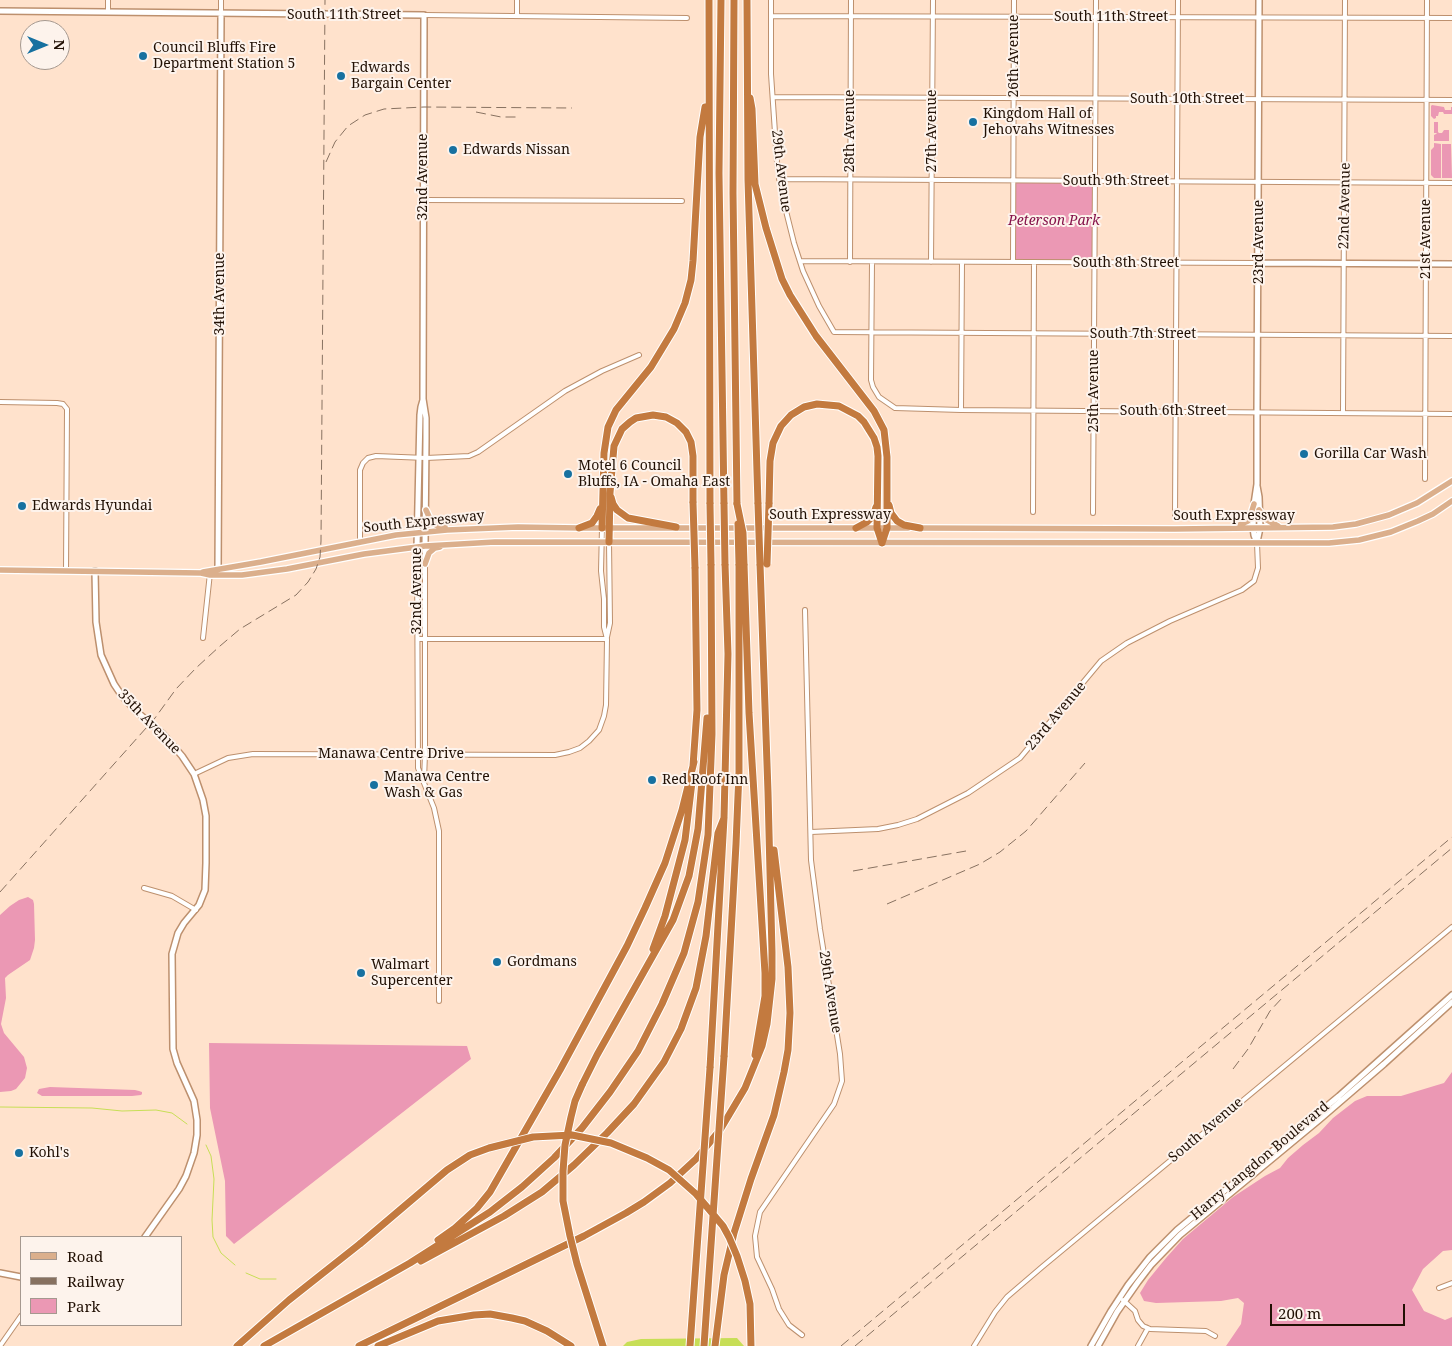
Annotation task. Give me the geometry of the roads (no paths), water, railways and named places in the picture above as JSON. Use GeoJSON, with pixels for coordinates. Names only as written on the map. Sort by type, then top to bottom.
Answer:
{"type":"FeatureCollection","features":[{"type":"Feature","properties":{"kind":"highway"},"geometry":{"type":"LineString","coordinates":[[264,1346],[410,1263],[490,1212],[522,1187],[554,1158],[582,1128],[638,1051],[662,1004],[684,953],[698,902],[708,835],[712,734],[709,0]]}},
{"type":"Feature","properties":{"kind":"highway"},"geometry":{"type":"LineString","coordinates":[[690,1346],[710,1068],[724,818],[728,654],[719,173],[722,0]]}},
{"type":"Feature","properties":{"kind":"highway"},"geometry":{"type":"LineString","coordinates":[[734,0],[733,203],[737,504],[766,973],[762,1014],[751,1075]]}},
{"type":"Feature","properties":{"kind":"highway"},"geometry":{"type":"LineString","coordinates":[[748,0],[748,180],[758,504],[764,564]]}},
{"type":"Feature","properties":{"kind":"highway"},"geometry":{"type":"LineString","coordinates":[[747,79],[752,109],[755,184],[774,258],[782,279],[816,336],[874,411],[884,430],[886,440],[887,528],[882,543]]}},
{"type":"Feature","properties":{"kind":"highway"},"geometry":{"type":"LineString","coordinates":[[609,542],[606,528],[604,448],[606,433],[616,410],[651,367],[666,343],[680,315],[691,280],[700,137],[708,90]]}},
{"type":"Feature","properties":{"kind":"highway"},"geometry":{"type":"LineString","coordinates":[[359,1346],[584,1236],[644,1202],[670,1183],[696,1159],[720,1130],[734,1109],[751,1075],[762,1046],[767,1024],[772,979],[762,592],[770,504],[770,460],[773,443],[781,426],[791,415],[804,407],[817,404],[839,406],[858,416],[869,429],[877,447],[878,528],[882,543]]}},
{"type":"Feature","properties":{"kind":"highway"},"geometry":{"type":"LineString","coordinates":[[579,528],[588,526],[595,520],[599,512],[606,492],[614,446],[618,434],[625,425],[636,418],[645,416],[660,416],[678,423],[686,432],[691,442],[693,456],[697,710],[694,762],[685,840],[664,916],[645,970]]}},
{"type":"Feature","properties":{"kind":"highway"},"geometry":{"type":"LineString","coordinates":[[887,488],[889,507],[894,518],[904,525],[920,528]]}},
{"type":"Feature","properties":{"kind":"highway"},"geometry":{"type":"LineString","coordinates":[[606,492],[617,510],[628,518],[676,528]]}},
{"type":"Feature","properties":{"kind":"highway"},"geometry":{"type":"LineString","coordinates":[[856,528],[873,516],[876,510],[878,492]]}},
{"type":"Feature","properties":{"kind":"highway"},"geometry":{"type":"LineString","coordinates":[[704,1346],[724,1056],[736,844],[739,781],[742,564]]}},
{"type":"Feature","properties":{"kind":"highway"},"geometry":{"type":"LineString","coordinates":[[603,1346],[577,1264],[564,1200],[563,1171],[565,1145],[575,1101],[582,1085],[673,920],[689,876],[702,791],[712,643]]}},
{"type":"Feature","properties":{"kind":"highway"},"geometry":{"type":"LineString","coordinates":[[410,1263],[429,1246],[455,1228],[477,1208],[490,1192],[555,1078],[627,946],[666,863],[694,762]]}},
{"type":"Feature","properties":{"kind":"highway"},"geometry":{"type":"LineString","coordinates":[[715,1346],[724,1275],[734,1233],[774,1115],[784,1072],[790,1032],[790,990],[768,792]]}},
{"type":"Feature","properties":{"kind":"highway"},"geometry":{"type":"LineString","coordinates":[[382,1279],[411,1266],[487,1225],[542,1192],[607,1133],[639,1097],[664,1062],[681,1029],[696,988],[706,936],[718,834],[724,818]]}},
{"type":"Feature","properties":{"kind":"highway"},"geometry":{"type":"LineString","coordinates":[[236,1346],[447,1170],[470,1155],[489,1148],[533,1137],[572,1135],[612,1142],[647,1158],[669,1170],[696,1194],[723,1226],[737,1256],[745,1281],[751,1316],[751,1346]]}},
{"type":"Feature","properties":{"kind":"highway"},"geometry":{"type":"LineString","coordinates":[[378,1346],[438,1322],[453,1318],[490,1314],[525,1321],[548,1330],[571,1346]]}},
{"type":"Feature","properties":{"kind":"main road","name":"South Expressway"},"geometry":{"type":"LineString","coordinates":[[218,572],[360,542],[418,532],[457,529],[518,527],[1103,529],[1333,527],[1390,515],[1417,503],[1452,481]]}},
{"type":"Feature","properties":{"kind":"main road","name":"South Expressway"},"geometry":{"type":"LineString","coordinates":[[0,570],[218,572],[242,575],[287,569],[364,554],[450,544],[601,542],[1329,543],[1359,540],[1391,532],[1433,514],[1452,501]]}},
{"type":"Feature","properties":{"kind":"main road"},"geometry":{"type":"LineString","coordinates":[[1229,528],[1239,526],[1248,521],[1254,504]]}},
{"type":"Feature","properties":{"kind":"main road"},"geometry":{"type":"LineString","coordinates":[[426,510],[434,525],[457,529]]}},
{"type":"Feature","properties":{"kind":"main road"},"geometry":{"type":"LineString","coordinates":[[1259,510],[1270,523],[1290,528]]}},
{"type":"Feature","properties":{"kind":"main road"},"geometry":{"type":"LineString","coordinates":[[425,564],[432,550],[450,544]]}},
{"type":"Feature","properties":{"kind":"street"},"geometry":{"type":"LineString","coordinates":[[108,0],[108,12]]}},
{"type":"Feature","properties":{"kind":"street"},"geometry":{"type":"LineString","coordinates":[[221,0],[221,14]]}},
{"type":"Feature","properties":{"kind":"street"},"geometry":{"type":"LineString","coordinates":[[517,0],[517,16]]}},
{"type":"Feature","properties":{"kind":"street","name":"29th Avenue"},"geometry":{"type":"LineString","coordinates":[[771,0],[773,97],[780,179],[787,220],[800,261],[814,295],[834,332]]}},
{"type":"Feature","properties":{"kind":"street","name":"28th Avenue"},"geometry":{"type":"LineString","coordinates":[[850,262],[851,0]]}},
{"type":"Feature","properties":{"kind":"street","name":"27th Avenue"},"geometry":{"type":"LineString","coordinates":[[932,262],[933,0]]}},
{"type":"Feature","properties":{"kind":"street","name":"26th Avenue"},"geometry":{"type":"LineString","coordinates":[[1013,262],[1014,0]]}},
{"type":"Feature","properties":{"kind":"street","name":"25th Avenue"},"geometry":{"type":"LineString","coordinates":[[1093,512],[1096,0]]}},
{"type":"Feature","properties":{"kind":"street"},"geometry":{"type":"LineString","coordinates":[[1175,516],[1178,0]]}},
{"type":"Feature","properties":{"kind":"street","name":"23rd Avenue"},"geometry":{"type":"LineString","coordinates":[[1257,528],[1254,504],[1258,412],[1259,0]]}},
{"type":"Feature","properties":{"kind":"street","name":"22nd Avenue"},"geometry":{"type":"LineString","coordinates":[[1343,412],[1345,0]]}},
{"type":"Feature","properties":{"kind":"street","name":"21st Avenue"},"geometry":{"type":"LineString","coordinates":[[1425,479],[1427,0]]}},
{"type":"Feature","properties":{"kind":"street","name":"South 11th Street"},"geometry":{"type":"LineString","coordinates":[[0,11],[687,18]]}},
{"type":"Feature","properties":{"kind":"street","name":"34th Avenue"},"geometry":{"type":"LineString","coordinates":[[218,572],[221,14]]}},
{"type":"Feature","properties":{"kind":"street","name":"32nd Avenue"},"geometry":{"type":"LineString","coordinates":[[424,15],[423,400],[426,418],[424,782]]}},
{"type":"Feature","properties":{"kind":"street","name":"South 11th Street"},"geometry":{"type":"LineString","coordinates":[[771,16],[1452,18]]}},
{"type":"Feature","properties":{"kind":"street","name":"South 10th Street"},"geometry":{"type":"LineString","coordinates":[[773,97],[1452,100]]}},
{"type":"Feature","properties":{"kind":"street","name":"South 9th Street"},"geometry":{"type":"LineString","coordinates":[[780,179],[1452,183]]}},
{"type":"Feature","properties":{"kind":"street"},"geometry":{"type":"LineString","coordinates":[[423,200],[682,201]]}},
{"type":"Feature","properties":{"kind":"street","name":"South 8th Street"},"geometry":{"type":"LineString","coordinates":[[800,261],[1452,264]]}},
{"type":"Feature","properties":{"kind":"street"},"geometry":{"type":"LineString","coordinates":[[871,332],[872,262]]}},
{"type":"Feature","properties":{"kind":"street"},"geometry":{"type":"LineString","coordinates":[[961,410],[962,262]]}},
{"type":"Feature","properties":{"kind":"street"},"geometry":{"type":"LineString","coordinates":[[1033,512],[1034,262]]}},
{"type":"Feature","properties":{"kind":"street","name":"South 7th Street"},"geometry":{"type":"LineString","coordinates":[[834,332],[1452,336]]}},
{"type":"Feature","properties":{"kind":"street","name":"South 6th Street"},"geometry":{"type":"LineString","coordinates":[[871,332],[871,380],[873,387],[883,400],[895,408],[1452,414]]}},
{"type":"Feature","properties":{"kind":"street"},"geometry":{"type":"LineString","coordinates":[[360,542],[360,470],[362,463],[368,458],[376,456],[419,458],[465,457],[473,454],[570,388],[602,371],[639,355]]}},
{"type":"Feature","properties":{"kind":"street","name":"32nd Avenue"},"geometry":{"type":"LineString","coordinates":[[423,400],[420,406],[417,547],[418,768],[434,808],[440,831],[439,1001]]}},
{"type":"Feature","properties":{"kind":"street"},"geometry":{"type":"LineString","coordinates":[[0,402],[57,403],[63,404],[67,409],[66,571]]}},
{"type":"Feature","properties":{"kind":"street","name":"23rd Avenue"},"geometry":{"type":"LineString","coordinates":[[811,832],[878,829],[898,825],[917,819],[968,793],[1020,758],[1101,661],[1127,643],[1162,624],[1242,590],[1254,581],[1258,568],[1257,528],[1259,497],[1256,484]]}},
{"type":"Feature","properties":{"kind":"street"},"geometry":{"type":"LineString","coordinates":[[606,528],[601,542],[601,571],[604,627],[607,639]]}},
{"type":"Feature","properties":{"kind":"street"},"geometry":{"type":"LineString","coordinates":[[607,639],[610,623],[609,542]]}},
{"type":"Feature","properties":{"kind":"street","name":"35th Avenue"},"geometry":{"type":"LineString","coordinates":[[95,571],[96,622],[101,655],[114,684],[122,696],[137,712],[163,734],[182,756],[194,774],[203,800],[206,825],[206,885],[202,900],[181,927],[173,950],[172,1042],[175,1058],[195,1108],[196,1144],[183,1182],[146,1236]]}},
{"type":"Feature","properties":{"kind":"street"},"geometry":{"type":"LineString","coordinates":[[203,638],[210,572]]}},
{"type":"Feature","properties":{"kind":"street","name":"29th Avenue"},"geometry":{"type":"LineString","coordinates":[[802,1335],[789,1325],[779,1310],[772,1289],[757,1257],[755,1236],[760,1212],[834,1104],[842,1081],[840,1054],[811,860],[805,610]]}},
{"type":"Feature","properties":{"kind":"street"},"geometry":{"type":"LineString","coordinates":[[418,639],[607,639]]}},
{"type":"Feature","properties":{"kind":"street","name":"Manawa Centre Drive"},"geometry":{"type":"LineString","coordinates":[[194,774],[228,758],[246,754],[559,754],[573,751],[589,741],[599,730],[606,710],[607,639]]}},
{"type":"Feature","properties":{"kind":"street"},"geometry":{"type":"LineString","coordinates":[[144,888],[172,896],[196,910]]}},
{"type":"Feature","properties":{"kind":"street","name":"South Avenue"},"geometry":{"type":"LineString","coordinates":[[974,1346],[995,1312],[1007,1297],[1452,927]]}},
{"type":"Feature","properties":{"kind":"street","name":"Harry Langdon Boulevard"},"geometry":{"type":"LineString","coordinates":[[1091,1346],[1150,1257],[1178,1230],[1346,1090],[1452,995]]}},
{"type":"Feature","properties":{"kind":"street","name":"Harry Langdon Boulevard"},"geometry":{"type":"LineString","coordinates":[[1098,1346],[1122,1299],[1180,1235],[1320,1120],[1452,1002]]}},
{"type":"Feature","properties":{"kind":"street"},"geometry":{"type":"LineString","coordinates":[[0,1273],[20,1278]]}},
{"type":"Feature","properties":{"kind":"street"},"geometry":{"type":"LineString","coordinates":[[1439,1288],[1452,1282]]}},
{"type":"Feature","properties":{"kind":"street"},"geometry":{"type":"LineString","coordinates":[[1122,1299],[1135,1311],[1138,1320],[1143,1326],[1148,1328],[1206,1330],[1214,1336]]}},
{"type":"Feature","properties":{"kind":"street"},"geometry":{"type":"LineString","coordinates":[[0,1346],[20,1317]]}},
{"type":"Feature","properties":{"kind":"street"},"geometry":{"type":"LineString","coordinates":[[1138,1346],[1148,1328]]}},
{"type":"Feature","properties":{"kind":"waterway"},"geometry":{"type":"LineString","coordinates":[[0,1107],[92,1108],[122,1111],[156,1110],[172,1113],[187,1124]]}},
{"type":"Feature","properties":{"kind":"waterway"},"geometry":{"type":"LineString","coordinates":[[206,1145],[211,1156],[214,1179],[213,1237],[221,1253],[235,1265]]}},
{"type":"Feature","properties":{"kind":"waterway"},"geometry":{"type":"LineString","coordinates":[[246,1273],[260,1279],[276,1279]]}},
{"type":"Feature","properties":{"kind":"railway"},"geometry":{"type":"LineString","coordinates":[[0,892],[155,718],[176,689],[196,668],[240,629],[296,595],[308,582],[316,569],[320,557],[321,541],[325,0]]}},
{"type":"Feature","properties":{"kind":"railway"},"geometry":{"type":"LineString","coordinates":[[326,162],[335,142],[348,126],[365,115],[384,109],[424,107],[572,108]]}},
{"type":"Feature","properties":{"kind":"railway"},"geometry":{"type":"LineString","coordinates":[[476,112],[501,117],[518,117]]}},
{"type":"Feature","properties":{"kind":"railway"},"geometry":{"type":"LineString","coordinates":[[887,904],[980,864],[1000,852],[1026,831],[1085,763]]}},
{"type":"Feature","properties":{"kind":"railway"},"geometry":{"type":"LineString","coordinates":[[841,1346],[1452,837]]}},
{"type":"Feature","properties":{"kind":"railway"},"geometry":{"type":"LineString","coordinates":[[855,1346],[1452,848]]}},
{"type":"Feature","properties":{"kind":"railway"},"geometry":{"type":"LineString","coordinates":[[853,871],[966,851]]}},
{"type":"Feature","properties":{"kind":"railway"},"geometry":{"type":"LineString","coordinates":[[1233,1069],[1248,1049],[1270,1011],[1283,997]]}},
{"type":"Feature","properties":{"kind":"place","name":"Council Bluffs Fire Department Station 5"},"geometry":{"type":"Point","coordinates":[143,56]}},
{"type":"Feature","properties":{"kind":"place","name":"Edwards Bargain Center"},"geometry":{"type":"Point","coordinates":[341,76]}},
{"type":"Feature","properties":{"kind":"place","name":"Kingdom Hall of Jehovahs Witnesses"},"geometry":{"type":"Point","coordinates":[973,122]}},
{"type":"Feature","properties":{"kind":"place","name":"Edwards Nissan"},"geometry":{"type":"Point","coordinates":[453,150]}},
{"type":"Feature","properties":{"kind":"place","name":"Gorilla Car Wash"},"geometry":{"type":"Point","coordinates":[1304,454]}},
{"type":"Feature","properties":{"kind":"place","name":"Motel 6 Council Bluffs, IA - Omaha East"},"geometry":{"type":"Point","coordinates":[568,474]}},
{"type":"Feature","properties":{"kind":"place","name":"Edwards Hyundai"},"geometry":{"type":"Point","coordinates":[22,506]}},
{"type":"Feature","properties":{"kind":"place","name":"Red Roof Inn"},"geometry":{"type":"Point","coordinates":[652,780]}},
{"type":"Feature","properties":{"kind":"place","name":"Manawa Centre Wash & Gas"},"geometry":{"type":"Point","coordinates":[374,785]}},
{"type":"Feature","properties":{"kind":"place","name":"Gordmans"},"geometry":{"type":"Point","coordinates":[497,962]}},
{"type":"Feature","properties":{"kind":"place","name":"Walmart Supercenter"},"geometry":{"type":"Point","coordinates":[361,973]}},
{"type":"Feature","properties":{"kind":"place","name":"Kohl's"},"geometry":{"type":"Point","coordinates":[19,1153]}},
{"type":"Feature","properties":{"kind":"park label","name":"Peterson Park"},"geometry":{"type":"Point","coordinates":[1054,221]}}]}
